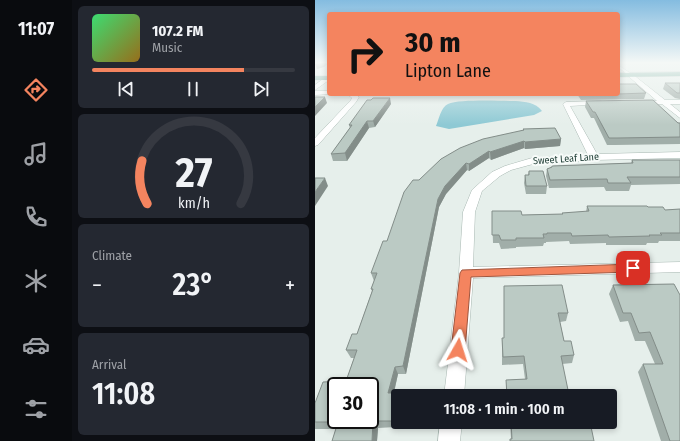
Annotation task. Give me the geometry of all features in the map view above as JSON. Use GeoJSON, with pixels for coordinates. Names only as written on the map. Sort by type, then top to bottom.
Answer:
{"type":"FeatureCollection","features":[{"type":"Feature","properties":{"kind":"street"},"geometry":{"type":"LineString","coordinates":[[641,84],[680,116]]}},
{"type":"Feature","properties":{"kind":"street"},"geometry":{"type":"LineString","coordinates":[[315,94],[327,93]]}},
{"type":"Feature","properties":{"kind":"street"},"geometry":{"type":"LineString","coordinates":[[315,143],[354,101],[354,96]]}},
{"type":"Feature","properties":{"kind":"street"},"geometry":{"type":"LineString","coordinates":[[633,103],[680,102]]}},
{"type":"Feature","properties":{"kind":"street"},"geometry":{"type":"LineString","coordinates":[[594,157],[566,104],[611,103]]}},
{"type":"Feature","properties":{"kind":"street","name":"Sweet Leaf Lane"},"geometry":{"type":"LineString","coordinates":[[455,389],[466,273],[469,212],[477,190],[496,174],[507,168],[532,161],[594,157],[680,155]]}},
{"type":"Feature","properties":{"kind":"street"},"geometry":{"type":"LineString","coordinates":[[466,273],[680,267]]}},
{"type":"Feature","properties":{"kind":"street"},"geometry":{"type":"LineString","coordinates":[[449,441],[450,429]]}},
{"type":"Feature","properties":{"kind":"water"},"geometry":{"type":"Polygon","coordinates":[[[515,101],[533,104],[542,111],[534,115],[449,129],[436,126],[442,110],[448,104],[453,102],[515,101]]]}},
{"type":"Feature","properties":{"kind":"building"},"geometry":{"type":"Polygon","coordinates":[[[620,84],[636,84],[646,93],[620,94],[620,84]]]}},
{"type":"Feature","properties":{"kind":"building"},"geometry":{"type":"Polygon","coordinates":[[[666,84],[680,84],[680,93],[677,93],[666,84]]]}},
{"type":"Feature","properties":{"kind":"building"},"geometry":{"type":"Polygon","coordinates":[[[315,97],[325,97],[315,107],[315,97]]]}},
{"type":"Feature","properties":{"kind":"building"},"geometry":{"type":"Polygon","coordinates":[[[373,98],[390,98],[373,121],[367,121],[345,153],[331,154],[352,125],[349,125],[367,100],[371,100],[373,98]]]}},
{"type":"Feature","properties":{"kind":"building"},"geometry":{"type":"Polygon","coordinates":[[[653,100],[678,123],[680,123],[680,137],[609,138],[595,112],[593,112],[586,101],[653,100]]]}},
{"type":"Feature","properties":{"kind":"building"},"geometry":{"type":"Polygon","coordinates":[[[555,128],[561,139],[524,141],[490,152],[489,151],[469,164],[466,163],[445,186],[438,199],[403,366],[395,367],[388,393],[391,393],[391,421],[379,421],[379,377],[347,377],[357,350],[346,350],[352,334],[357,334],[377,273],[371,273],[383,241],[387,241],[404,192],[413,180],[419,180],[441,159],[460,148],[483,139],[524,130],[523,129],[555,128]]]}},
{"type":"Feature","properties":{"kind":"building"},"geometry":{"type":"Polygon","coordinates":[[[632,160],[680,160],[680,177],[627,177],[631,183],[608,183],[607,179],[550,180],[547,169],[552,166],[633,163],[632,160]]]}},
{"type":"Feature","properties":{"kind":"building"},"geometry":{"type":"Polygon","coordinates":[[[529,171],[543,171],[547,186],[526,186],[525,175],[529,175],[529,171]]]}},
{"type":"Feature","properties":{"kind":"building"},"geometry":{"type":"Polygon","coordinates":[[[315,178],[325,178],[315,192],[315,178]]]}},
{"type":"Feature","properties":{"kind":"building"},"geometry":{"type":"Polygon","coordinates":[[[587,206],[647,206],[663,207],[665,210],[680,209],[680,233],[660,233],[662,235],[649,235],[650,236],[609,237],[608,235],[572,236],[571,233],[547,233],[543,234],[544,238],[516,238],[516,240],[501,240],[499,235],[492,235],[492,211],[521,211],[522,215],[563,214],[562,213],[589,211],[587,206]]]}},
{"type":"Feature","properties":{"kind":"building"},"geometry":{"type":"Polygon","coordinates":[[[674,284],[680,295],[680,441],[670,441],[643,364],[663,364],[650,332],[639,333],[631,313],[623,313],[613,285],[674,284]]]}},
{"type":"Feature","properties":{"kind":"building"},"geometry":{"type":"Polygon","coordinates":[[[562,285],[568,313],[558,313],[564,341],[571,341],[574,355],[561,356],[568,389],[507,389],[506,380],[527,379],[524,356],[503,357],[502,338],[504,338],[504,286],[562,285]]]}},
{"type":"Feature","properties":{"kind":"building"},"geometry":{"type":"Polygon","coordinates":[[[323,382],[327,382],[327,422],[315,422],[315,403],[323,382]]]}},
{"type":"Feature","properties":{"kind":"building"},"geometry":{"type":"Polygon","coordinates":[[[336,429],[373,429],[372,441],[332,441],[336,429]]]}},
{"type":"Feature","properties":{"kind":"building"},"geometry":{"type":"Polygon","coordinates":[[[511,429],[591,429],[594,441],[510,441],[510,439],[512,439],[511,429]]]}},
{"type":"Feature","properties":{"kind":"route"},"geometry":{"type":"LineString","coordinates":[[458,350],[466,273],[633,268]]}}]}
